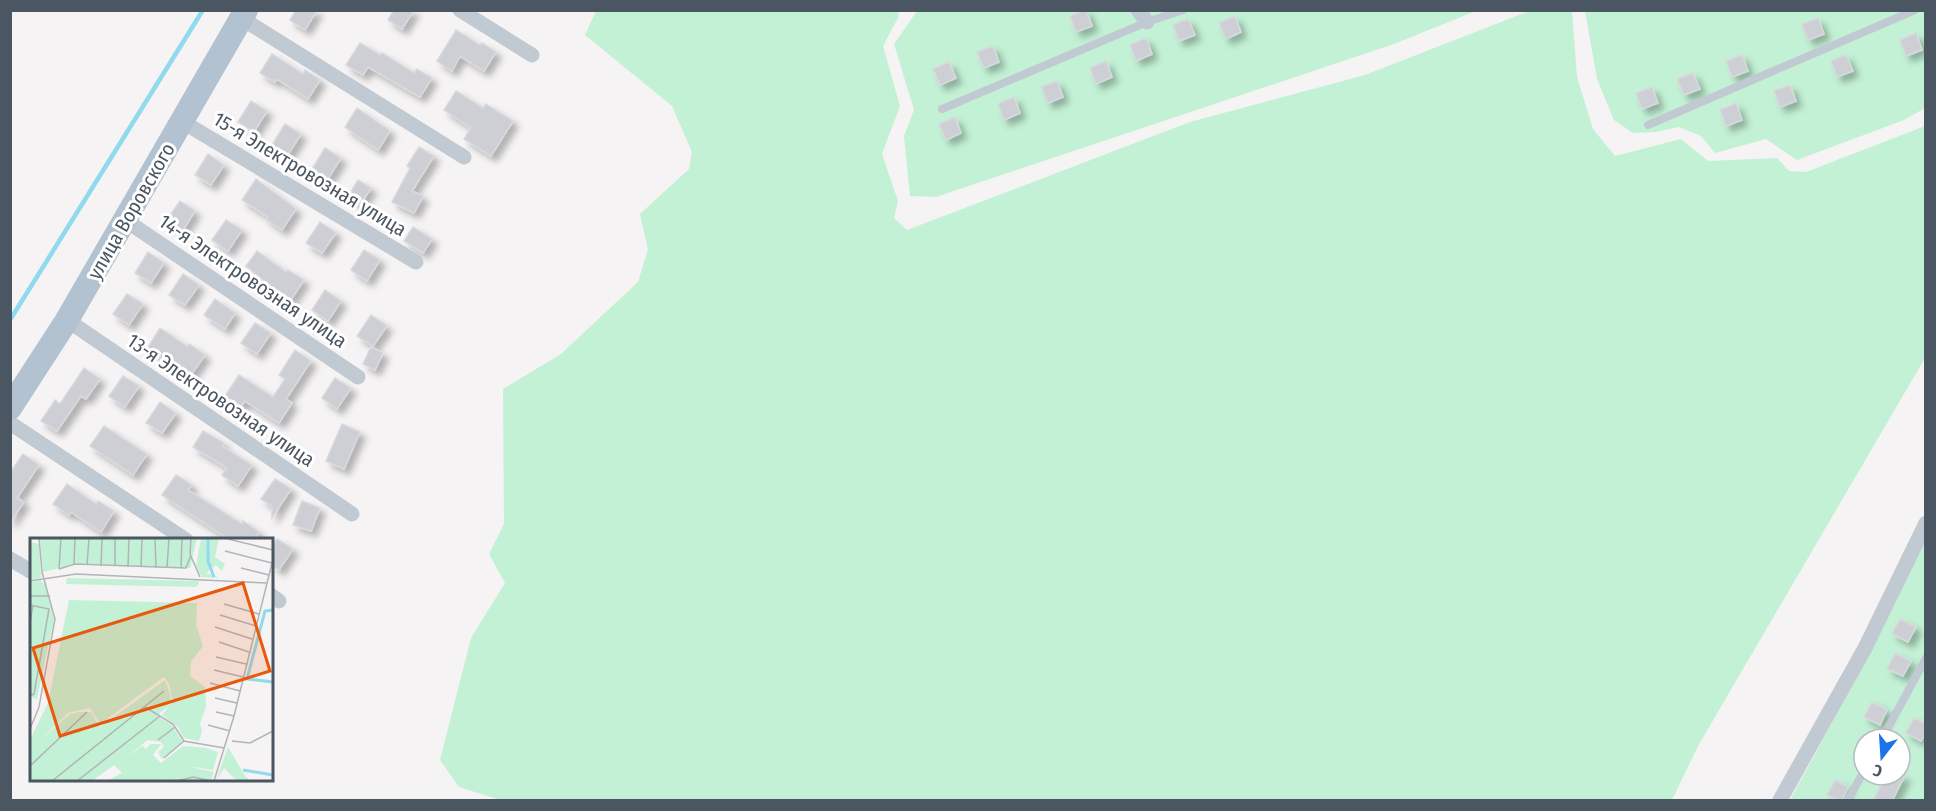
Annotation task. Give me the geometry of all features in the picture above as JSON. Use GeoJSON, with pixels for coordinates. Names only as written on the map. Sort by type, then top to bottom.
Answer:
{"type":"FeatureCollection","features":[{"type":"Feature","properties":{"kind":"main road","name":"улица Воровского"},"geometry":{"type":"LineString","coordinates":[[10,408],[67,320],[183,122],[243,14]]}},
{"type":"Feature","properties":{"kind":"street"},"geometry":{"type":"LineString","coordinates":[[460,10],[532,55]]}},
{"type":"Feature","properties":{"kind":"street"},"geometry":{"type":"LineString","coordinates":[[243,14],[464,157]]}},
{"type":"Feature","properties":{"kind":"street","name":"15-я Электровозная улица"},"geometry":{"type":"LineString","coordinates":[[183,122],[416,262]]}},
{"type":"Feature","properties":{"kind":"street","name":"14-я Электровозная улица"},"geometry":{"type":"LineString","coordinates":[[125,220],[358,377]]}},
{"type":"Feature","properties":{"kind":"street","name":"13-я Электровозная улица"},"geometry":{"type":"LineString","coordinates":[[67,320],[352,514]]}},
{"type":"Feature","properties":{"kind":"street"},"geometry":{"type":"LineString","coordinates":[[10,423],[183,538]]}},
{"type":"Feature","properties":{"kind":"street"},"geometry":{"type":"LineString","coordinates":[[1780,801],[1865,648],[1926,523]]}},
{"type":"Feature","properties":{"kind":"street"},"geometry":{"type":"LineString","coordinates":[[10,559],[30,571]]}},
{"type":"Feature","properties":{"kind":"lane"},"geometry":{"type":"LineString","coordinates":[[942,109],[1142,16],[1183,10]]}},
{"type":"Feature","properties":{"kind":"lane"},"geometry":{"type":"LineString","coordinates":[[1648,125],[1915,10]]}},
{"type":"Feature","properties":{"kind":"lane"},"geometry":{"type":"LineString","coordinates":[[1889,727],[1926,658]]}},
{"type":"Feature","properties":{"kind":"lane"},"geometry":{"type":"LineString","coordinates":[[1848,801],[1855,787]]}},
{"type":"Feature","properties":{"kind":"green space"},"geometry":{"type":"Polygon","coordinates":[[[596,11],[898,11],[899,16],[883,46],[900,106],[882,154],[898,201],[894,218],[907,230],[1190,122],[1365,75],[1529,11],[1572,11],[1577,77],[1593,129],[1615,156],[1681,139],[1708,161],[1777,158],[1789,171],[1806,172],[1925,126],[1925,358],[1698,746],[1672,800],[500,800],[459,787],[440,760],[471,638],[505,583],[489,554],[504,524],[503,389],[561,354],[638,282],[648,249],[640,214],[689,169],[692,152],[672,106],[585,35],[596,11]]]}},
{"type":"Feature","properties":{"kind":"green space"},"geometry":{"type":"Polygon","coordinates":[[[917,11],[1476,11],[1394,44],[936,197],[910,196],[904,136],[914,110],[894,44],[917,11]]]}},
{"type":"Feature","properties":{"kind":"green space"},"geometry":{"type":"Polygon","coordinates":[[[1585,11],[1925,11],[1925,108],[1904,120],[1797,160],[1766,139],[1715,153],[1701,136],[1679,127],[1656,132],[1633,133],[1614,120],[1597,79],[1585,11]]]}},
{"type":"Feature","properties":{"kind":"green space"},"geometry":{"type":"Polygon","coordinates":[[[1925,540],[1925,800],[1790,800],[1871,651],[1925,540]]]}},
{"type":"Feature","properties":{"kind":"building"},"geometry":{"type":"Polygon","coordinates":[[[296,10],[317,10],[305,30],[290,20],[296,10]]]}},
{"type":"Feature","properties":{"kind":"building"},"geometry":{"type":"Polygon","coordinates":[[[394,10],[414,10],[402,29],[388,20],[394,10]]]}},
{"type":"Feature","properties":{"kind":"building"},"geometry":{"type":"Polygon","coordinates":[[[1086,10],[1092,26],[1076,32],[1070,16],[1086,10]]]}},
{"type":"Feature","properties":{"kind":"building"},"geometry":{"type":"Polygon","coordinates":[[[1235,16],[1241,32],[1226,39],[1219,23],[1235,16]]]}},
{"type":"Feature","properties":{"kind":"building"},"geometry":{"type":"Polygon","coordinates":[[[1818,18],[1824,34],[1808,40],[1802,24],[1818,18]]]}},
{"type":"Feature","properties":{"kind":"building"},"geometry":{"type":"Polygon","coordinates":[[[1188,19],[1195,35],[1179,41],[1173,25],[1188,19]]]}},
{"type":"Feature","properties":{"kind":"building"},"geometry":{"type":"Polygon","coordinates":[[[456,30],[496,52],[484,71],[460,56],[452,71],[437,61],[456,30]]]}},
{"type":"Feature","properties":{"kind":"building"},"geometry":{"type":"Polygon","coordinates":[[[1916,33],[1922,50],[1906,56],[1900,40],[1916,33]]]}},
{"type":"Feature","properties":{"kind":"building"},"geometry":{"type":"Polygon","coordinates":[[[1146,38],[1152,54],[1136,61],[1130,45],[1146,38]]]}},
{"type":"Feature","properties":{"kind":"building"},"geometry":{"type":"Polygon","coordinates":[[[360,43],[380,55],[382,53],[414,73],[417,69],[432,78],[420,97],[368,67],[363,75],[346,65],[360,43]]]}},
{"type":"Feature","properties":{"kind":"building"},"geometry":{"type":"Polygon","coordinates":[[[993,46],[999,62],[984,68],[977,52],[993,46]]]}},
{"type":"Feature","properties":{"kind":"building"},"geometry":{"type":"Polygon","coordinates":[[[272,54],[303,74],[305,70],[320,80],[308,99],[277,79],[275,82],[260,73],[272,54]]]}},
{"type":"Feature","properties":{"kind":"building"},"geometry":{"type":"Polygon","coordinates":[[[1742,55],[1748,71],[1732,77],[1726,61],[1742,55]]]}},
{"type":"Feature","properties":{"kind":"building"},"geometry":{"type":"Polygon","coordinates":[[[1846,55],[1853,71],[1837,77],[1831,61],[1846,55]]]}},
{"type":"Feature","properties":{"kind":"building"},"geometry":{"type":"Polygon","coordinates":[[[1106,61],[1112,77],[1096,84],[1090,68],[1106,61]]]}},
{"type":"Feature","properties":{"kind":"building"},"geometry":{"type":"Polygon","coordinates":[[[949,62],[956,78],[940,85],[933,69],[949,62]]]}},
{"type":"Feature","properties":{"kind":"building"},"geometry":{"type":"Polygon","coordinates":[[[1693,73],[1700,89],[1684,95],[1677,79],[1693,73]]]}},
{"type":"Feature","properties":{"kind":"building"},"geometry":{"type":"Polygon","coordinates":[[[1057,81],[1063,97],[1048,103],[1041,87],[1057,81]]]}},
{"type":"Feature","properties":{"kind":"building"},"geometry":{"type":"Polygon","coordinates":[[[1790,85],[1796,101],[1780,107],[1774,91],[1790,85]]]}},
{"type":"Feature","properties":{"kind":"building"},"geometry":{"type":"Polygon","coordinates":[[[1652,87],[1658,103],[1642,109],[1636,93],[1652,87]]]}},
{"type":"Feature","properties":{"kind":"building"},"geometry":{"type":"Polygon","coordinates":[[[456,91],[483,108],[486,104],[513,121],[491,156],[464,139],[471,128],[444,110],[456,91]]]}},
{"type":"Feature","properties":{"kind":"building"},"geometry":{"type":"Polygon","coordinates":[[[1014,97],[1020,113],[1004,120],[998,104],[1014,97]]]}},
{"type":"Feature","properties":{"kind":"building"},"geometry":{"type":"Polygon","coordinates":[[[251,101],[267,111],[254,132],[238,122],[251,101]]]}},
{"type":"Feature","properties":{"kind":"building"},"geometry":{"type":"Polygon","coordinates":[[[1736,103],[1742,120],[1726,126],[1720,110],[1736,103]]]}},
{"type":"Feature","properties":{"kind":"building"},"geometry":{"type":"Polygon","coordinates":[[[357,108],[390,131],[378,150],[345,127],[357,108]]]}},
{"type":"Feature","properties":{"kind":"building"},"geometry":{"type":"Polygon","coordinates":[[[955,117],[961,133],[946,140],[939,124],[955,117]]]}},
{"type":"Feature","properties":{"kind":"building"},"geometry":{"type":"Polygon","coordinates":[[[285,124],[301,134],[288,155],[272,145],[285,124]]]}},
{"type":"Feature","properties":{"kind":"building"},"geometry":{"type":"Polygon","coordinates":[[[419,147],[434,156],[412,191],[423,196],[414,213],[392,202],[410,168],[407,166],[419,147]]]}},
{"type":"Feature","properties":{"kind":"building"},"geometry":{"type":"Polygon","coordinates":[[[325,148],[341,158],[328,179],[312,169],[325,148]]]}},
{"type":"Feature","properties":{"kind":"building"},"geometry":{"type":"Polygon","coordinates":[[[208,154],[224,165],[211,185],[195,175],[208,154]]]}},
{"type":"Feature","properties":{"kind":"building"},"geometry":{"type":"Polygon","coordinates":[[[256,179],[296,209],[282,230],[266,219],[268,217],[242,200],[256,179]]]}},
{"type":"Feature","properties":{"kind":"building"},"geometry":{"type":"Polygon","coordinates":[[[358,180],[371,188],[360,205],[348,197],[358,180]]]}},
{"type":"Feature","properties":{"kind":"building"},"geometry":{"type":"Polygon","coordinates":[[[180,201],[195,211],[182,232],[166,221],[180,201]]]}},
{"type":"Feature","properties":{"kind":"building"},"geometry":{"type":"Polygon","coordinates":[[[226,220],[242,230],[228,251],[212,240],[226,220]]]}},
{"type":"Feature","properties":{"kind":"building"},"geometry":{"type":"Polygon","coordinates":[[[320,222],[336,233],[322,253],[306,243],[320,222]]]}},
{"type":"Feature","properties":{"kind":"building"},"geometry":{"type":"Polygon","coordinates":[[[413,227],[432,239],[423,253],[404,241],[413,227]]]}},
{"type":"Feature","properties":{"kind":"building"},"geometry":{"type":"Polygon","coordinates":[[[364,250],[380,260],[367,281],[351,270],[364,250]]]}},
{"type":"Feature","properties":{"kind":"building"},"geometry":{"type":"Polygon","coordinates":[[[257,251],[286,272],[288,270],[304,280],[290,301],[246,266],[257,251]]]}},
{"type":"Feature","properties":{"kind":"building"},"geometry":{"type":"Polygon","coordinates":[[[148,252],[164,263],[151,283],[135,273],[148,252]]]}},
{"type":"Feature","properties":{"kind":"building"},"geometry":{"type":"Polygon","coordinates":[[[183,274],[199,285],[185,305],[169,295],[183,274]]]}},
{"type":"Feature","properties":{"kind":"building"},"geometry":{"type":"Polygon","coordinates":[[[325,290],[341,301],[328,321],[312,310],[325,290]]]}},
{"type":"Feature","properties":{"kind":"building"},"geometry":{"type":"Polygon","coordinates":[[[127,294],[143,304],[129,325],[113,314],[127,294]]]}},
{"type":"Feature","properties":{"kind":"building"},"geometry":{"type":"Polygon","coordinates":[[[215,299],[235,313],[225,329],[204,315],[215,299]]]}},
{"type":"Feature","properties":{"kind":"building"},"geometry":{"type":"Polygon","coordinates":[[[371,315],[387,326],[373,346],[357,336],[371,315]]]}},
{"type":"Feature","properties":{"kind":"building"},"geometry":{"type":"Polygon","coordinates":[[[255,323],[271,333],[257,354],[241,343],[255,323]]]}},
{"type":"Feature","properties":{"kind":"building"},"geometry":{"type":"Polygon","coordinates":[[[160,328],[188,347],[189,344],[205,355],[191,375],[147,349],[160,328]]]}},
{"type":"Feature","properties":{"kind":"building"},"geometry":{"type":"Polygon","coordinates":[[[371,347],[383,353],[375,370],[363,364],[371,347]]]}},
{"type":"Feature","properties":{"kind":"building"},"geometry":{"type":"Polygon","coordinates":[[[295,350],[311,361],[286,399],[292,403],[279,423],[245,401],[241,406],[225,396],[239,375],[273,397],[285,379],[279,375],[295,350]]]}},
{"type":"Feature","properties":{"kind":"building"},"geometry":{"type":"Polygon","coordinates":[[[84,368],[100,379],[86,399],[81,396],[57,431],[41,421],[55,400],[60,404],[84,368]]]}},
{"type":"Feature","properties":{"kind":"building"},"geometry":{"type":"Polygon","coordinates":[[[123,376],[139,386],[125,407],[109,396],[123,376]]]}},
{"type":"Feature","properties":{"kind":"building"},"geometry":{"type":"Polygon","coordinates":[[[335,378],[351,388],[337,409],[322,398],[335,378]]]}},
{"type":"Feature","properties":{"kind":"building"},"geometry":{"type":"Polygon","coordinates":[[[160,402],[176,413],[162,433],[146,423],[160,402]]]}},
{"type":"Feature","properties":{"kind":"building"},"geometry":{"type":"Polygon","coordinates":[[[342,424],[360,432],[344,469],[326,461],[342,424]]]}},
{"type":"Feature","properties":{"kind":"building"},"geometry":{"type":"Polygon","coordinates":[[[104,426],[147,454],[133,475],[90,446],[104,426]]]}},
{"type":"Feature","properties":{"kind":"building"},"geometry":{"type":"Polygon","coordinates":[[[203,431],[224,443],[222,446],[252,465],[238,486],[222,475],[227,468],[193,447],[203,431]]]}},
{"type":"Feature","properties":{"kind":"building"},"geometry":{"type":"Polygon","coordinates":[[[23,454],[39,465],[17,498],[24,502],[10,522],[10,473],[23,454]]]}},
{"type":"Feature","properties":{"kind":"building"},"geometry":{"type":"Polygon","coordinates":[[[176,475],[192,485],[188,490],[259,532],[255,538],[227,538],[162,495],[176,475]]]}},
{"type":"Feature","properties":{"kind":"building"},"geometry":{"type":"Polygon","coordinates":[[[275,479],[291,489],[272,518],[272,506],[261,499],[275,479]]]}},
{"type":"Feature","properties":{"kind":"building"},"geometry":{"type":"Polygon","coordinates":[[[67,484],[96,504],[98,501],[114,511],[101,532],[71,512],[69,515],[53,504],[67,484]]]}},
{"type":"Feature","properties":{"kind":"building"},"geometry":{"type":"Polygon","coordinates":[[[302,501],[320,508],[311,531],[293,525],[302,501]]]}},
{"type":"Feature","properties":{"kind":"building"},"geometry":{"type":"Polygon","coordinates":[[[277,539],[293,549],[279,570],[273,566],[273,545],[277,539]]]}},
{"type":"Feature","properties":{"kind":"building"},"geometry":{"type":"Polygon","coordinates":[[[1900,619],[1916,627],[1908,642],[1892,634],[1900,619]]]}},
{"type":"Feature","properties":{"kind":"building"},"geometry":{"type":"Polygon","coordinates":[[[1895,653],[1911,661],[1903,676],[1887,669],[1895,653]]]}},
{"type":"Feature","properties":{"kind":"building"},"geometry":{"type":"Polygon","coordinates":[[[1872,702],[1887,710],[1880,725],[1864,717],[1872,702]]]}},
{"type":"Feature","properties":{"kind":"building"},"geometry":{"type":"Polygon","coordinates":[[[1914,718],[1926,724],[1926,732],[1921,741],[1912,736],[1912,727],[1909,727],[1914,718]]]}},
{"type":"Feature","properties":{"kind":"building"},"geometry":{"type":"Polygon","coordinates":[[[1835,780],[1848,787],[1842,801],[1827,795],[1835,780]]]}},
{"type":"Feature","properties":{"kind":"building"},"geometry":{"type":"Polygon","coordinates":[[[1880,787],[1899,787],[1892,801],[1873,801],[1880,787]]]}},
{"type":"Feature","properties":{"kind":"waterway"},"geometry":{"type":"LineString","coordinates":[[10,320],[203,10]]}}]}
